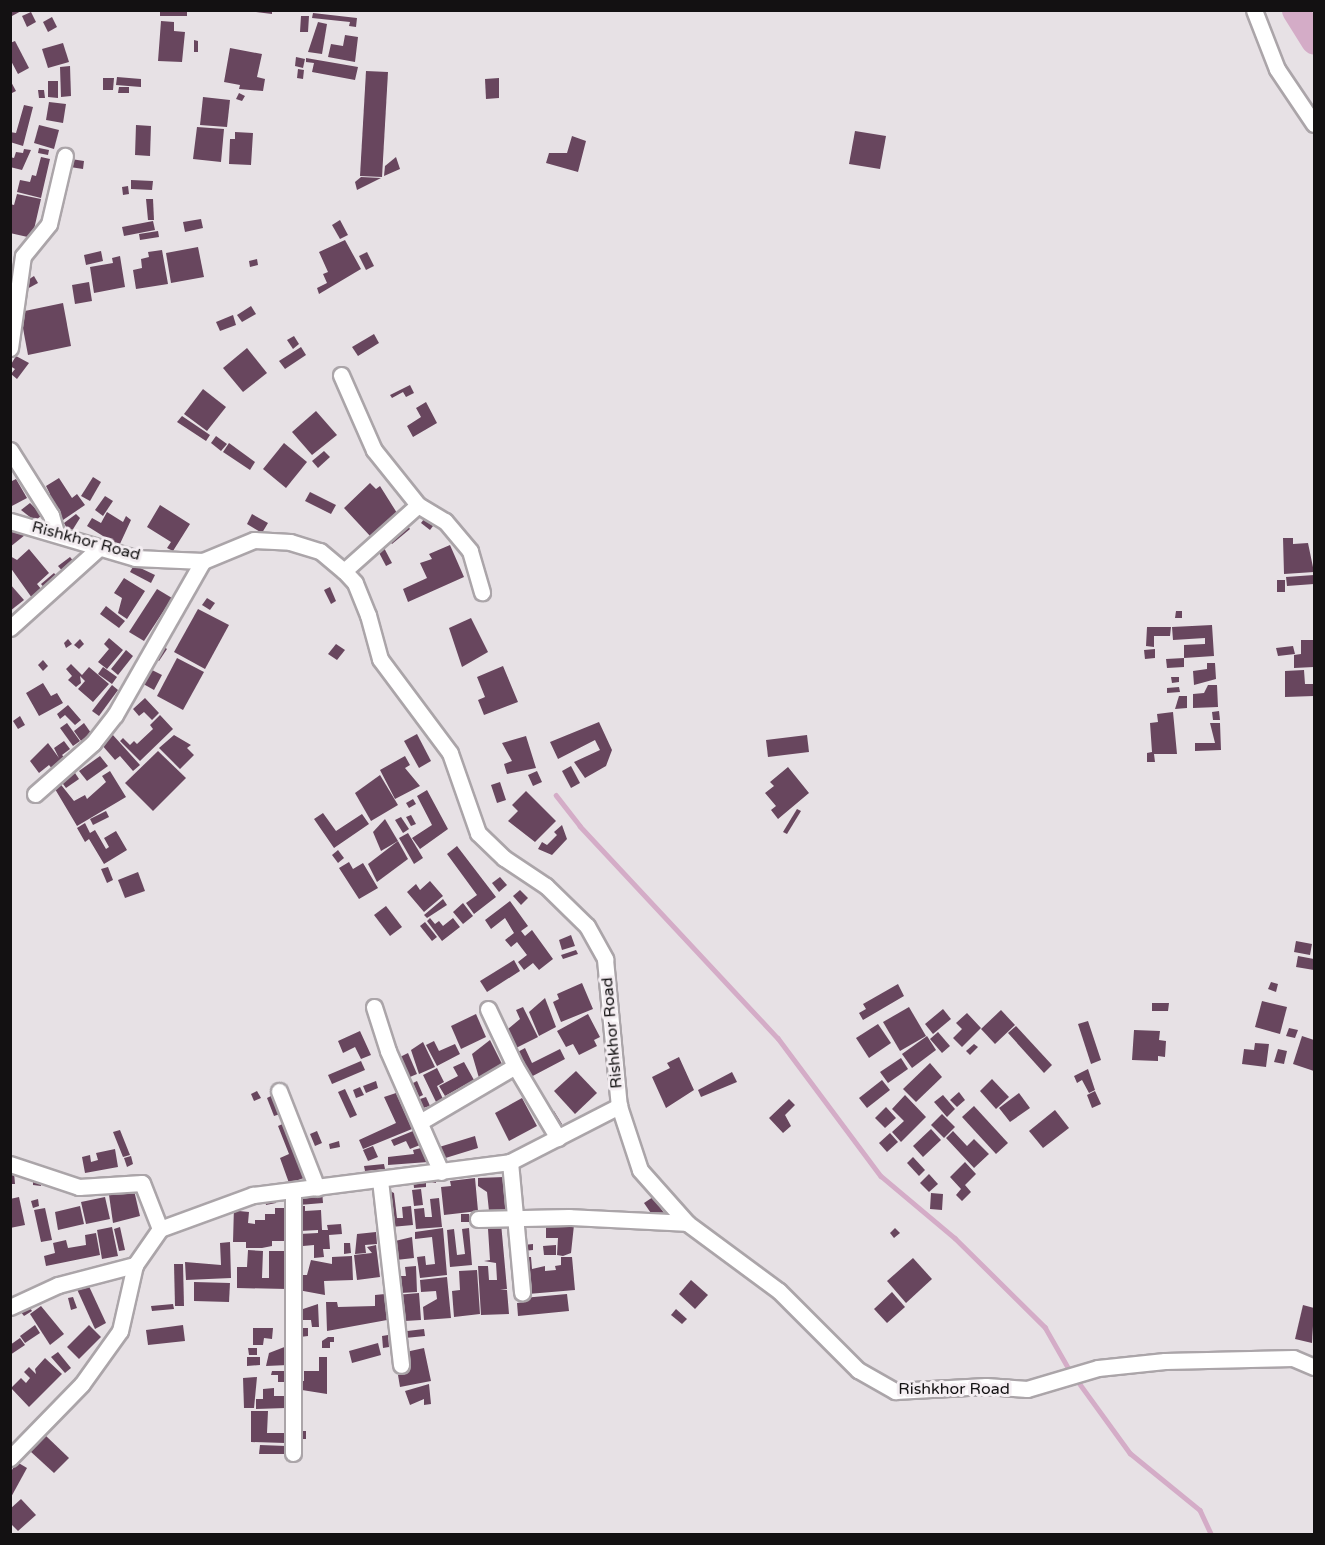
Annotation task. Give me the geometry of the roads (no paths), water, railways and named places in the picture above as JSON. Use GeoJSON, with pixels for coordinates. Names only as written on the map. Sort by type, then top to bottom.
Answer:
{"type":"FeatureCollection","features":[{"type":"Feature","properties":{"kind":"street"},"geometry":{"type":"LineString","coordinates":[[1254,10],[1277,69],[1314,124]]}},
{"type":"Feature","properties":{"kind":"street"},"geometry":{"type":"LineString","coordinates":[[10,348],[23,256],[49,224],[65,156]]}},
{"type":"Feature","properties":{"kind":"street"},"geometry":{"type":"LineString","coordinates":[[341,375],[374,450],[418,505],[445,521],[470,551],[482,592]]}},
{"type":"Feature","properties":{"kind":"street"},"geometry":{"type":"LineString","coordinates":[[10,450],[51,515],[56,533]]}},
{"type":"Feature","properties":{"kind":"street"},"geometry":{"type":"LineString","coordinates":[[344,571],[418,505]]}},
{"type":"Feature","properties":{"kind":"street","name":"Rishkhor Road"},"geometry":{"type":"LineString","coordinates":[[10,520],[135,558],[203,561],[254,540],[290,542],[320,551],[344,571],[363,604],[380,659],[450,753],[478,832],[504,858],[546,886],[587,926],[605,959],[619,1106],[640,1170],[687,1223],[779,1291],[858,1370],[895,1391],[986,1386],[1027,1389],[1098,1368],[1165,1361],[1293,1358],[1314,1367]]}},
{"type":"Feature","properties":{"kind":"street"},"geometry":{"type":"LineString","coordinates":[[10,628],[99,548]]}},
{"type":"Feature","properties":{"kind":"street"},"geometry":{"type":"LineString","coordinates":[[36,794],[93,743],[115,716],[203,561]]}},
{"type":"Feature","properties":{"kind":"street"},"geometry":{"type":"LineString","coordinates":[[374,1007],[388,1051],[441,1172]]}},
{"type":"Feature","properties":{"kind":"street"},"geometry":{"type":"LineString","coordinates":[[488,1010],[515,1066],[558,1137]]}},
{"type":"Feature","properties":{"kind":"street"},"geometry":{"type":"LineString","coordinates":[[420,1122],[515,1066]]}},
{"type":"Feature","properties":{"kind":"street"},"geometry":{"type":"LineString","coordinates":[[279,1091],[317,1188]]}},
{"type":"Feature","properties":{"kind":"street"},"geometry":{"type":"LineString","coordinates":[[10,1458],[82,1384],[120,1331],[135,1265],[160,1229],[253,1195],[510,1162],[619,1106]]}},
{"type":"Feature","properties":{"kind":"street"},"geometry":{"type":"LineString","coordinates":[[510,1162],[522,1292]]}},
{"type":"Feature","properties":{"kind":"street"},"geometry":{"type":"LineString","coordinates":[[10,1164],[79,1187],[142,1183],[160,1229]]}},
{"type":"Feature","properties":{"kind":"street"},"geometry":{"type":"LineString","coordinates":[[380,1180],[401,1365]]}},
{"type":"Feature","properties":{"kind":"street"},"geometry":{"type":"LineString","coordinates":[[293,1191],[293,1453]]}},
{"type":"Feature","properties":{"kind":"street"},"geometry":{"type":"LineString","coordinates":[[478,1219],[515,1216],[687,1223]]}},
{"type":"Feature","properties":{"kind":"street"},"geometry":{"type":"LineString","coordinates":[[10,1307],[58,1285],[135,1265]]}},
{"type":"Feature","properties":{"kind":"waterway"},"geometry":{"type":"LineString","coordinates":[[1295,10],[1314,41]]}},
{"type":"Feature","properties":{"kind":"waterway"},"geometry":{"type":"LineString","coordinates":[[556,795],[580,826],[778,1038],[881,1176],[955,1238],[1045,1327],[1069,1369],[1130,1453],[1200,1510],[1211,1534]]}}]}
